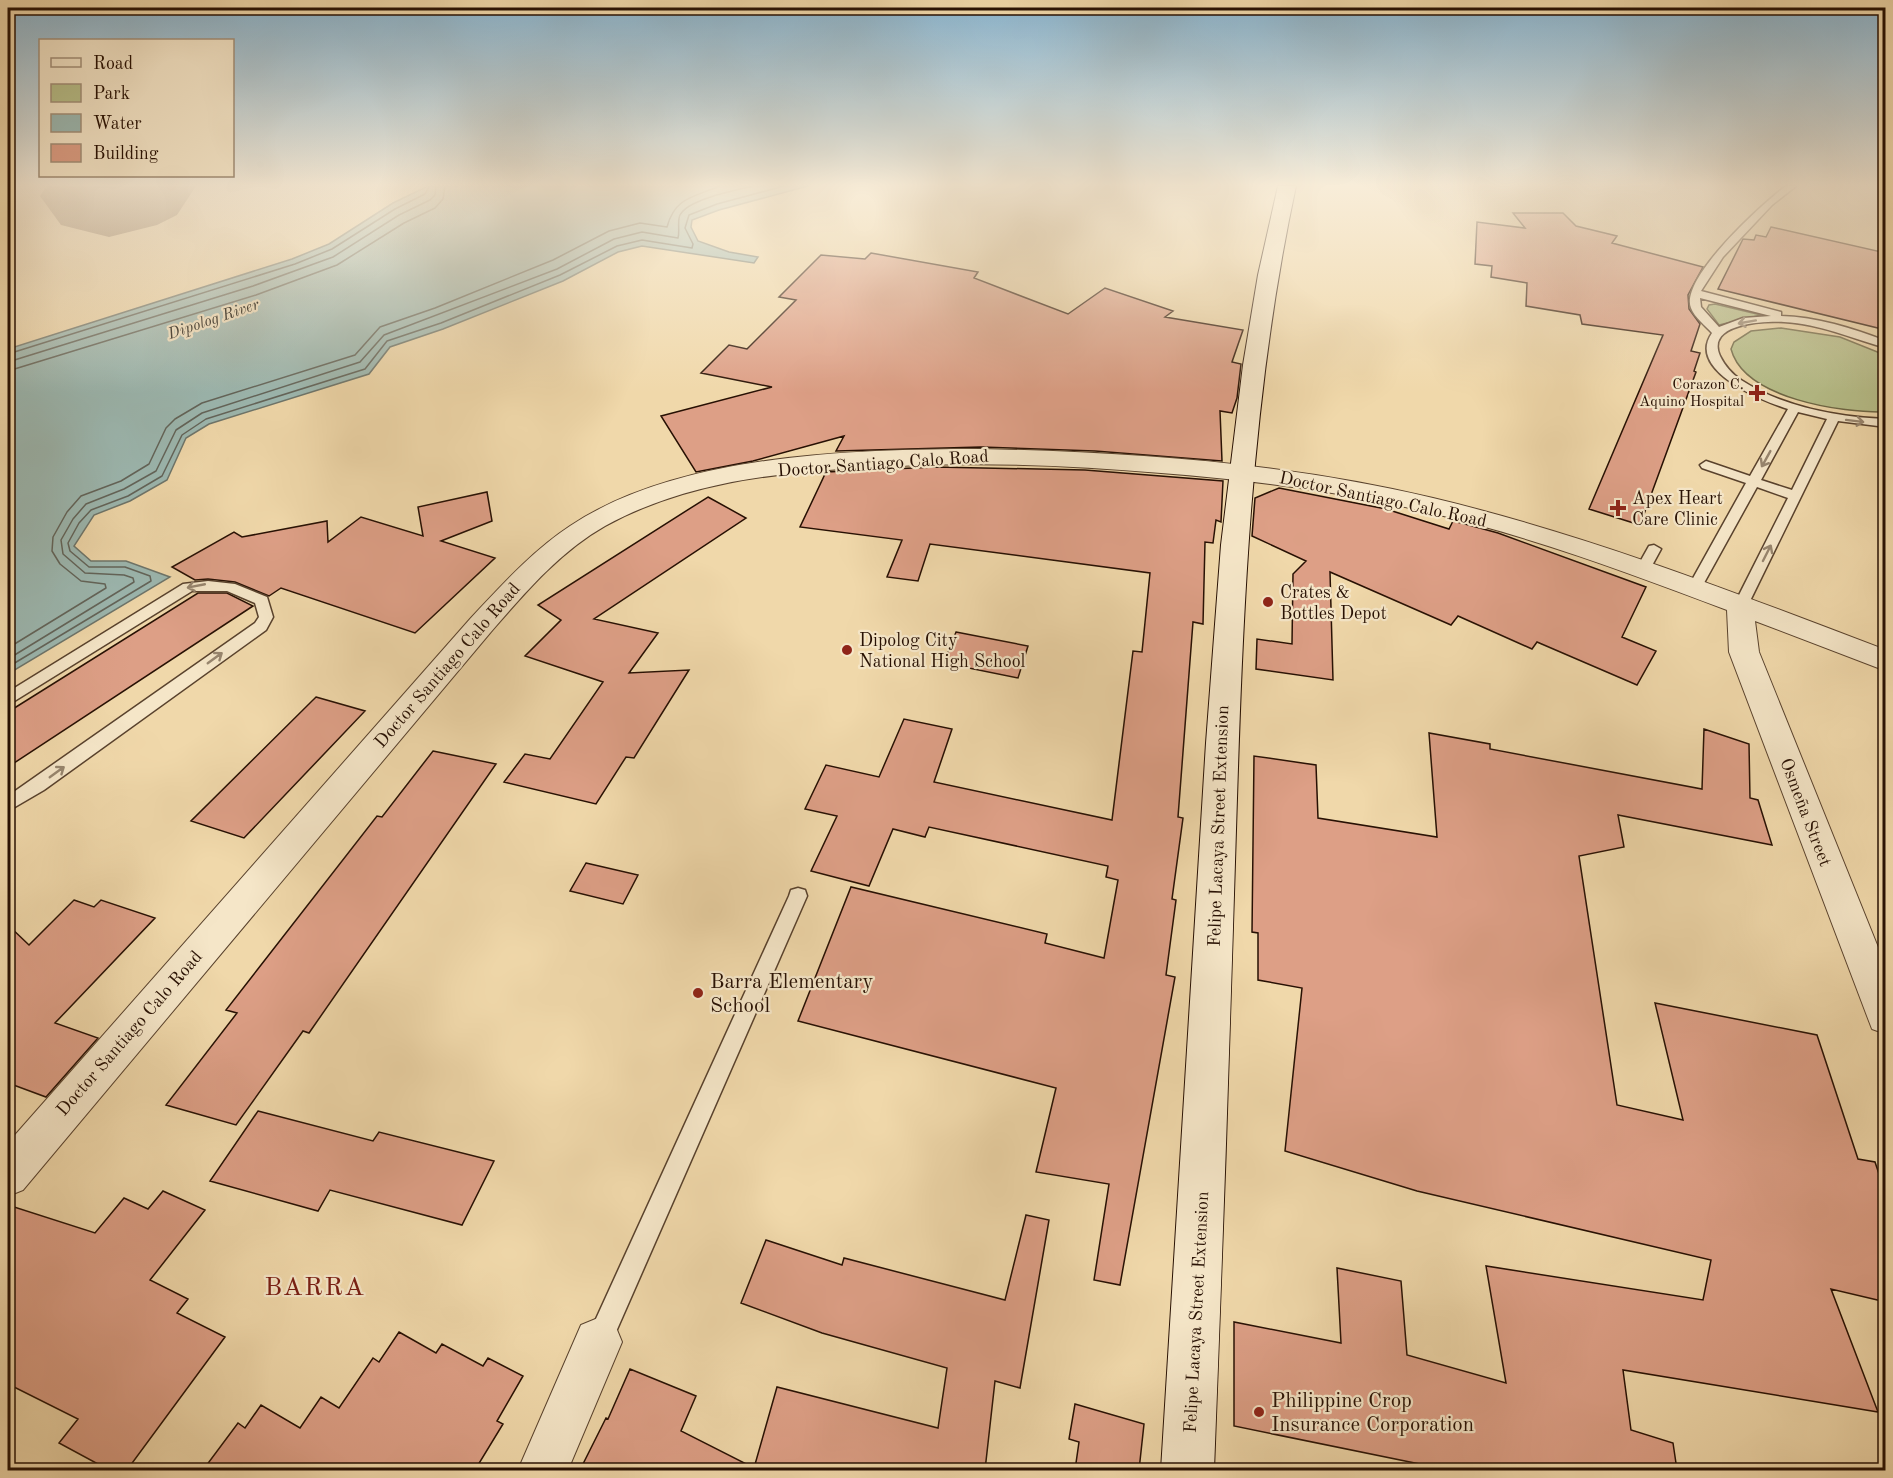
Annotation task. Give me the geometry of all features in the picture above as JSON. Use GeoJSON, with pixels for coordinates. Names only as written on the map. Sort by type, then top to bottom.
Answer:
{"type":"FeatureCollection","features":[{"type":"Feature","properties":{"kind":"main road","name":"Felipe Lacaya Street Extension"},"geometry":{"type":"LineString","coordinates":[[1188,1470],[1207,1101],[1223,705],[1241,472],[1261,319],[1274,255]]}},
{"type":"Feature","properties":{"kind":"street","name":"Doctor Santiago Calo Road"},"geometry":{"type":"LineString","coordinates":[[8,1175],[480,626],[534,568],[594,522],[629,505],[694,483],[830,462],[987,455],[1085,459],[1241,472],[1343,487],[1467,514],[1538,534],[1648,560],[1694,589],[1886,661]]}},
{"type":"Feature","properties":{"kind":"street","name":"Osmeña Street"},"geometry":{"type":"LineString","coordinates":[[1741,606],[1741,635],[1744,652],[1886,1016]]}},
{"type":"Feature","properties":{"kind":"street"},"geometry":{"type":"LineString","coordinates":[[543,1470],[598,1342]]}},
{"type":"Feature","properties":{"kind":"lane"},"geometry":{"type":"LineString","coordinates":[[1718,333],[1696,308],[1695,293],[1719,255]]}},
{"type":"Feature","properties":{"kind":"lane"},"geometry":{"type":"LineString","coordinates":[[1695,293],[1886,343]]}},
{"type":"Feature","properties":{"kind":"lane"},"geometry":{"type":"LineString","coordinates":[[1813,323],[1755,320],[1727,327],[1713,340],[1712,349],[1715,358],[1751,392],[1794,408],[1834,418],[1886,423]]}},
{"type":"Feature","properties":{"kind":"lane"},"geometry":{"type":"LineString","coordinates":[[1694,589],[1794,408]]}},
{"type":"Feature","properties":{"kind":"lane"},"geometry":{"type":"LineString","coordinates":[[1741,606],[1834,418]]}},
{"type":"Feature","properties":{"kind":"lane"},"geometry":{"type":"LineString","coordinates":[[1706,465],[1796,496]]}},
{"type":"Feature","properties":{"kind":"lane"},"geometry":{"type":"LineString","coordinates":[[8,699],[188,587],[229,585],[262,600],[266,617],[261,626],[8,804]]}},
{"type":"Feature","properties":{"kind":"lane"},"geometry":{"type":"LineString","coordinates":[[598,1342],[798,896]]}},
{"type":"Feature","properties":{"kind":"green space"},"geometry":{"type":"Polygon","coordinates":[[[1715,304],[1761,315],[1719,325],[1707,309],[1709,305],[1715,304]]]}},
{"type":"Feature","properties":{"kind":"green space"},"geometry":{"type":"Polygon","coordinates":[[[1781,328],[1840,337],[1885,355],[1885,412],[1821,406],[1774,391],[1755,380],[1740,366],[1731,349],[1734,342],[1751,331],[1781,328]]]}},
{"type":"Feature","properties":{"kind":"water","name":"Dipolog River"},"geometry":{"type":"Polygon","coordinates":[[[302,255],[612,255],[563,281],[443,329],[390,347],[369,374],[209,424],[186,438],[167,480],[130,501],[94,515],[74,546],[91,561],[126,561],[170,577],[8,674],[8,349],[302,255]]]}},
{"type":"Feature","properties":{"kind":"water"},"geometry":{"type":"Polygon","coordinates":[[[701,255],[758,257],[754,263],[701,255]]]}},
{"type":"Feature","properties":{"kind":"building"},"geometry":{"type":"Polygon","coordinates":[[[821,255],[865,259],[869,255],[882,255],[978,272],[974,278],[1068,314],[1105,288],[1173,311],[1165,317],[1243,330],[1232,362],[1241,364],[1237,398],[1232,413],[1220,411],[1222,461],[1095,451],[981,447],[836,451],[844,436],[753,461],[696,472],[661,416],[772,387],[701,373],[729,345],[747,349],[796,300],[779,297],[821,255]]]}},
{"type":"Feature","properties":{"kind":"building"},"geometry":{"type":"Polygon","coordinates":[[[1475,255],[1657,255],[1703,267],[1688,295],[1689,309],[1700,324],[1691,351],[1700,353],[1694,371],[1696,372],[1640,525],[1589,509],[1663,335],[1582,324],[1580,315],[1526,306],[1527,283],[1491,277],[1492,266],[1475,264],[1475,255]]]}},
{"type":"Feature","properties":{"kind":"building"},"geometry":{"type":"Polygon","coordinates":[[[1735,255],[1886,255],[1886,330],[1718,289],[1735,255]]]}},
{"type":"Feature","properties":{"kind":"building"},"geometry":{"type":"Polygon","coordinates":[[[935,467],[1085,470],[1223,481],[1221,522],[1216,520],[1213,543],[1205,542],[1203,624],[1193,622],[1178,817],[1183,818],[1172,899],[1176,900],[1166,975],[1175,977],[1120,1285],[1094,1280],[1109,1184],[1036,1172],[1056,1088],[798,1021],[851,887],[1047,934],[1045,943],[1104,958],[1118,880],[1106,877],[1108,866],[929,827],[925,837],[893,829],[869,886],[811,871],[837,816],[805,809],[826,765],[879,777],[904,719],[952,729],[934,782],[1112,820],[1133,651],[1142,652],[1150,573],[930,544],[918,581],[887,577],[902,540],[800,527],[826,472],[935,467]]]}},
{"type":"Feature","properties":{"kind":"building"},"geometry":{"type":"Polygon","coordinates":[[[1279,488],[1386,509],[1449,529],[1453,521],[1465,524],[1498,533],[1646,587],[1622,637],[1656,651],[1637,685],[1537,642],[1532,649],[1458,616],[1451,625],[1330,572],[1333,680],[1256,669],[1257,639],[1292,644],[1293,574],[1306,561],[1252,536],[1255,498],[1279,488]]]}},
{"type":"Feature","properties":{"kind":"building"},"geometry":{"type":"Polygon","coordinates":[[[487,492],[492,521],[441,541],[495,558],[415,633],[281,588],[269,596],[235,582],[195,580],[172,567],[234,532],[242,537],[327,521],[328,542],[361,517],[423,536],[418,507],[487,492]]]}},
{"type":"Feature","properties":{"kind":"building"},"geometry":{"type":"Polygon","coordinates":[[[708,497],[746,518],[594,619],[658,633],[629,673],[689,670],[634,758],[626,757],[596,804],[504,782],[525,754],[550,759],[603,682],[525,656],[561,620],[538,605],[708,497]]]}},
{"type":"Feature","properties":{"kind":"building"},"geometry":{"type":"Polygon","coordinates":[[[198,593],[227,593],[253,606],[8,767],[8,712],[198,593]]]}},
{"type":"Feature","properties":{"kind":"building"},"geometry":{"type":"Polygon","coordinates":[[[956,632],[1028,646],[1018,678],[944,663],[956,632]]]}},
{"type":"Feature","properties":{"kind":"building"},"geometry":{"type":"Polygon","coordinates":[[[316,697],[365,711],[244,838],[191,821],[316,697]]]}},
{"type":"Feature","properties":{"kind":"building"},"geometry":{"type":"Polygon","coordinates":[[[1704,729],[1749,744],[1750,798],[1758,800],[1772,845],[1618,815],[1624,847],[1579,856],[1617,1105],[1683,1120],[1655,1003],[1817,1035],[1858,1159],[1875,1162],[1886,1195],[1886,1302],[1831,1289],[1878,1412],[1623,1370],[1631,1430],[1673,1443],[1677,1470],[1449,1470],[1234,1426],[1234,1322],[1341,1343],[1337,1268],[1401,1281],[1407,1355],[1506,1383],[1486,1266],[1703,1300],[1711,1260],[1417,1191],[1285,1151],[1302,988],[1258,980],[1258,933],[1252,932],[1254,756],[1316,765],[1318,818],[1437,837],[1429,733],[1490,744],[1490,749],[1702,789],[1704,729]]]}},
{"type":"Feature","properties":{"kind":"building"},"geometry":{"type":"Polygon","coordinates":[[[433,751],[496,764],[309,1033],[303,1031],[236,1125],[166,1105],[237,1013],[226,1010],[377,816],[382,817],[433,751]]]}},
{"type":"Feature","properties":{"kind":"building"},"geometry":{"type":"Polygon","coordinates":[[[586,863],[638,875],[623,904],[570,891],[586,863]]]}},
{"type":"Feature","properties":{"kind":"building"},"geometry":{"type":"Polygon","coordinates":[[[74,900],[94,907],[101,900],[155,918],[55,1023],[98,1038],[46,1097],[8,1083],[8,925],[29,945],[74,900]]]}},
{"type":"Feature","properties":{"kind":"building"},"geometry":{"type":"Polygon","coordinates":[[[258,1111],[373,1141],[379,1132],[494,1161],[462,1225],[330,1190],[318,1211],[210,1181],[258,1111]]]}},
{"type":"Feature","properties":{"kind":"building"},"geometry":{"type":"Polygon","coordinates":[[[163,1191],[205,1210],[150,1280],[188,1299],[177,1313],[225,1337],[127,1470],[109,1470],[59,1443],[78,1419],[8,1384],[8,1205],[95,1233],[124,1198],[148,1209],[163,1191]]]}},
{"type":"Feature","properties":{"kind":"building"},"geometry":{"type":"Polygon","coordinates":[[[1026,1215],[1049,1220],[1020,1388],[995,1381],[985,1470],[580,1470],[606,1418],[608,1419],[630,1369],[696,1396],[681,1431],[754,1468],[777,1387],[938,1428],[947,1368],[822,1333],[741,1303],[766,1240],[842,1265],[844,1258],[1005,1300],[1026,1215]]]}},
{"type":"Feature","properties":{"kind":"building"},"geometry":{"type":"Polygon","coordinates":[[[399,1332],[436,1353],[442,1344],[483,1366],[488,1358],[523,1376],[497,1421],[503,1424],[475,1470],[203,1470],[238,1423],[245,1428],[261,1405],[300,1428],[321,1397],[339,1408],[373,1358],[379,1362],[399,1332]]]}},
{"type":"Feature","properties":{"kind":"building"},"geometry":{"type":"Polygon","coordinates":[[[1075,1404],[1144,1424],[1139,1470],[1075,1470],[1079,1442],[1069,1439],[1075,1404]]]}},
{"type":"Feature","properties":{"kind":"place","name":"Corazon C. Aquino Hospital"},"geometry":{"type":"Point","coordinates":[1757,393]}},
{"type":"Feature","properties":{"kind":"place","name":"Apex Heart Care Clinic"},"geometry":{"type":"Point","coordinates":[1618,508]}},
{"type":"Feature","properties":{"kind":"place","name":"Crates & Bottles Depot"},"geometry":{"type":"Point","coordinates":[1268,602]}},
{"type":"Feature","properties":{"kind":"place","name":"Dipolog City National High School"},"geometry":{"type":"Point","coordinates":[847,650]}},
{"type":"Feature","properties":{"kind":"place","name":"Barra Elementary School"},"geometry":{"type":"Point","coordinates":[698,993]}},
{"type":"Feature","properties":{"kind":"place","name":"Philippine Crop Insurance Corporation"},"geometry":{"type":"Point","coordinates":[1259,1412]}},
{"type":"Feature","properties":{"kind":"district","name":"BARRA"},"geometry":{"type":"Point","coordinates":[315,1286]}}]}
